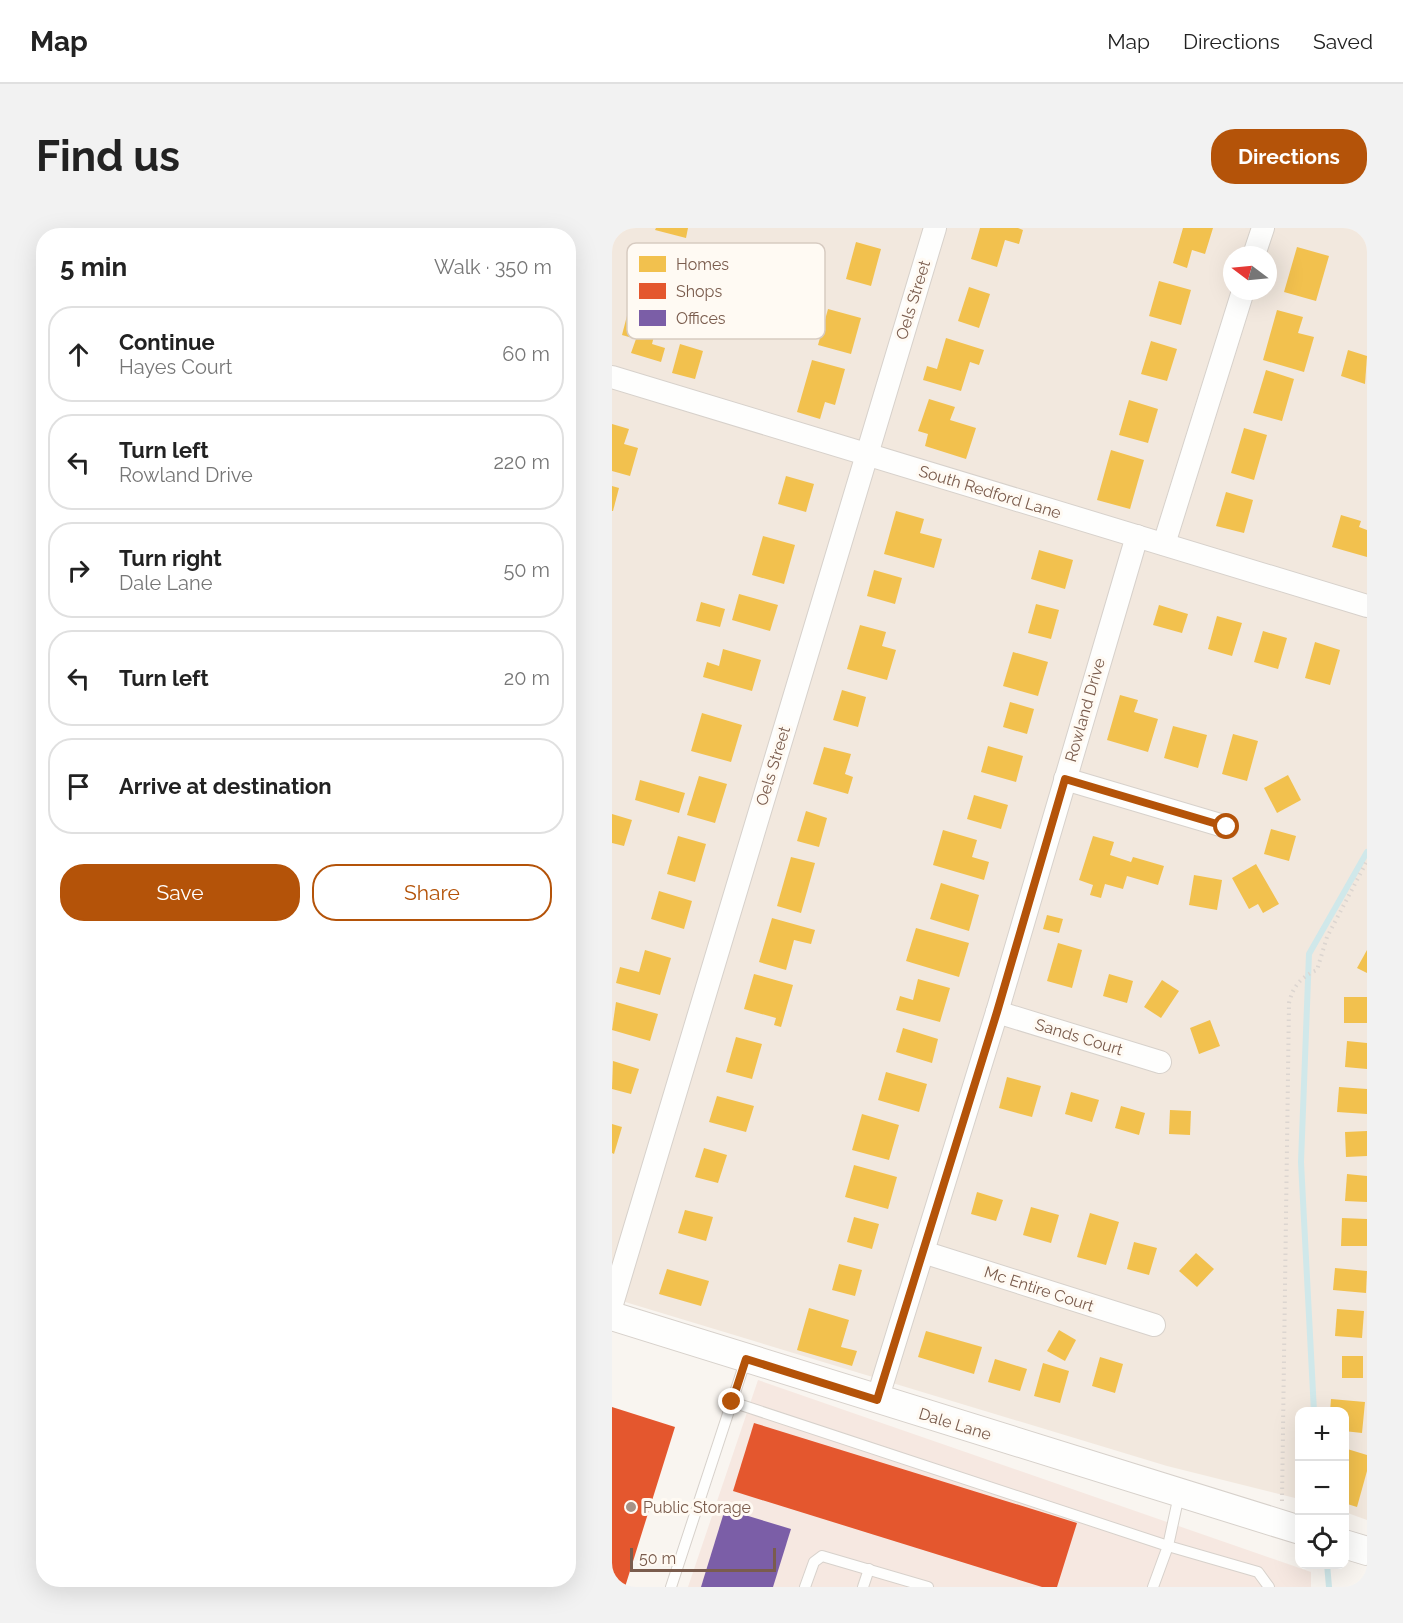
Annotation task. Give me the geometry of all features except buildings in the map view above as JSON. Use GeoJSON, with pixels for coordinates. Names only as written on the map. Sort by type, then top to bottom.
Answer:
{"type":"FeatureCollection","features":[{"type":"Feature","properties":{"kind":"street","name":"Oels Street"},"geometry":{"type":"LineString","coordinates":[[612,1304],[935,228]]}},
{"type":"Feature","properties":{"kind":"street"},"geometry":{"type":"LineString","coordinates":[[1257,246],[1263,228]]}},
{"type":"Feature","properties":{"kind":"street"},"geometry":{"type":"LineString","coordinates":[[1164,544],[1240,300]]}},
{"type":"Feature","properties":{"kind":"street","name":"South Redford Lane"},"geometry":{"type":"LineString","coordinates":[[612,377],[1367,606]]}},
{"type":"Feature","properties":{"kind":"street","name":"Rowland Drive"},"geometry":{"type":"LineString","coordinates":[[877,1400],[997,1012],[1137,536]]}},
{"type":"Feature","properties":{"kind":"street"},"geometry":{"type":"LineString","coordinates":[[1065,779],[1227,827]]}},
{"type":"Feature","properties":{"kind":"street","name":"Sands Court"},"geometry":{"type":"LineString","coordinates":[[997,1012],[1160,1062]]}},
{"type":"Feature","properties":{"kind":"street","name":"Mc Entire Court"},"geometry":{"type":"LineString","coordinates":[[923,1252],[1154,1325]]}},
{"type":"Feature","properties":{"kind":"street","name":"Dale Lane"},"geometry":{"type":"LineString","coordinates":[[612,1316],[1179,1493],[1291,1520]]}},
{"type":"Feature","properties":{"kind":"street"},"geometry":{"type":"LineString","coordinates":[[1349,1546],[1367,1551]]}},
{"type":"Feature","properties":{"kind":"lane"},"geometry":{"type":"LineString","coordinates":[[671,1587],[746,1359]]}},
{"type":"Feature","properties":{"kind":"lane"},"geometry":{"type":"LineString","coordinates":[[732,1402],[1168,1546],[1258,1572],[1269,1587]]}},
{"type":"Feature","properties":{"kind":"lane"},"geometry":{"type":"LineString","coordinates":[[1153,1587],[1168,1546],[1179,1493]]}},
{"type":"Feature","properties":{"kind":"lane"},"geometry":{"type":"LineString","coordinates":[[805,1587],[814,1562],[822,1556],[922,1586]]}},
{"type":"Feature","properties":{"kind":"lane"},"geometry":{"type":"LineString","coordinates":[[863,1587],[869,1569]]}},
{"type":"Feature","properties":{"kind":"path"},"geometry":{"type":"LineString","coordinates":[[1291,1520],[1289,1004],[1297,984],[1304,976],[1317,969],[1328,937],[1367,861]]}},
{"type":"Feature","properties":{"kind":"shaded area"},"geometry":{"type":"Polygon","coordinates":[[[612,228],[1367,228],[1367,1520],[1349,1513],[1349,1407],[1295,1407],[1295,1498],[1167,1466],[612,1298],[612,228]]]}},
{"type":"Feature","properties":{"kind":"shaded area"},"geometry":{"type":"Polygon","coordinates":[[[758,1380],[1295,1566],[1295,1569],[1311,1572],[1311,1587],[688,1587],[758,1380]]]}},
{"type":"Feature","properties":{"kind":"waterway"},"geometry":{"type":"LineString","coordinates":[[1314,1407],[1301,1162],[1309,954],[1367,852]]}},
{"type":"Feature","properties":{"kind":"waterway"},"geometry":{"type":"LineString","coordinates":[[1327,1569],[1329,1587]]}},
{"type":"Feature","properties":{"kind":"place","name":"Public Storage"},"geometry":{"type":"Point","coordinates":[631,1507]}},
{"type":"Feature","properties":{"kind":"route"},"geometry":{"type":"LineString","coordinates":[[732,1402],[746,1359],[877,1400],[997,1012],[1065,779],[1227,827]]}}]}
